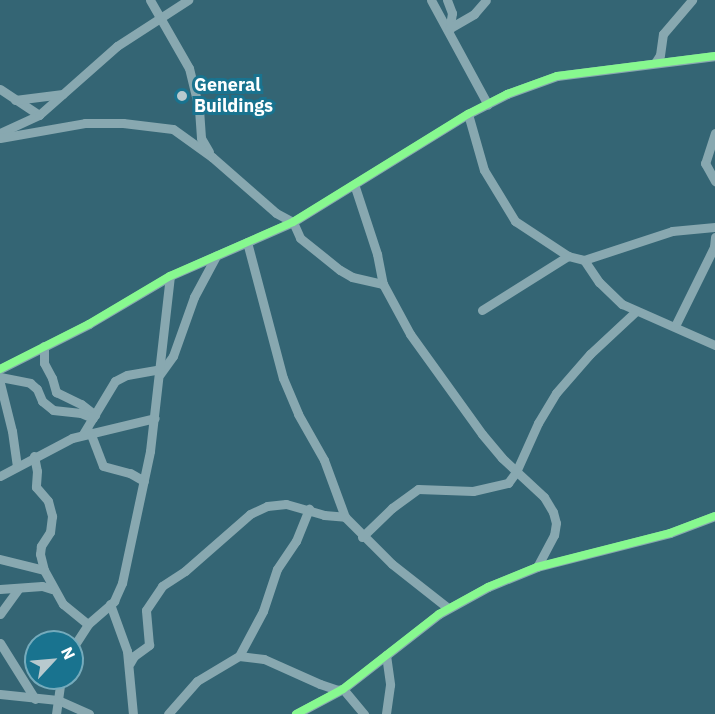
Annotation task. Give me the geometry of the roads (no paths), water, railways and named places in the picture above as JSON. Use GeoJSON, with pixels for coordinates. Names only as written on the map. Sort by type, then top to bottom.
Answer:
{"type":"FeatureCollection","features":[{"type":"Feature","properties":{"kind":"street"},"geometry":{"type":"LineString","coordinates":[[150,0],[190,72],[199,109],[201,138],[212,158]]}},
{"type":"Feature","properties":{"kind":"street"},"geometry":{"type":"LineString","coordinates":[[0,133],[39,115],[117,46],[188,0]]}},
{"type":"Feature","properties":{"kind":"street"},"geometry":{"type":"LineString","coordinates":[[431,0],[449,29],[479,92],[488,105]]}},
{"type":"Feature","properties":{"kind":"street"},"geometry":{"type":"LineString","coordinates":[[447,0],[452,13],[449,29]]}},
{"type":"Feature","properties":{"kind":"street"},"geometry":{"type":"LineString","coordinates":[[449,29],[474,14],[486,0]]}},
{"type":"Feature","properties":{"kind":"street"},"geometry":{"type":"LineString","coordinates":[[655,63],[660,55],[663,34],[692,0]]}},
{"type":"Feature","properties":{"kind":"street"},"geometry":{"type":"LineString","coordinates":[[0,369],[88,324],[170,276],[293,222],[355,187],[468,114],[507,94],[557,76],[715,56]]}},
{"type":"Feature","properties":{"kind":"street"},"geometry":{"type":"LineString","coordinates":[[0,89],[39,115]]}},
{"type":"Feature","properties":{"kind":"street"},"geometry":{"type":"LineString","coordinates":[[15,100],[64,94]]}},
{"type":"Feature","properties":{"kind":"street"},"geometry":{"type":"LineString","coordinates":[[468,114],[484,170],[515,221],[568,256],[584,260],[672,231],[691,227],[715,227]]}},
{"type":"Feature","properties":{"kind":"street"},"geometry":{"type":"LineString","coordinates":[[0,138],[85,123],[164,126],[184,135],[276,213],[293,222],[300,238],[340,270],[352,277],[382,284]]}},
{"type":"Feature","properties":{"kind":"street"},"geometry":{"type":"LineString","coordinates":[[715,133],[705,166],[715,181]]}},
{"type":"Feature","properties":{"kind":"street"},"geometry":{"type":"LineString","coordinates":[[355,187],[377,254],[382,284],[410,334],[482,434],[516,472],[544,497],[555,518],[554,535],[537,567]]}},
{"type":"Feature","properties":{"kind":"street"},"geometry":{"type":"LineString","coordinates":[[675,326],[715,247],[715,237]]}},
{"type":"Feature","properties":{"kind":"street"},"geometry":{"type":"LineString","coordinates":[[247,242],[287,387],[298,414],[324,460],[345,517],[362,537],[392,564],[448,608]]}},
{"type":"Feature","properties":{"kind":"street"},"geometry":{"type":"LineString","coordinates":[[86,433],[115,381],[127,375],[160,371],[173,356],[194,297],[216,256]]}},
{"type":"Feature","properties":{"kind":"street"},"geometry":{"type":"LineString","coordinates":[[482,310],[568,256]]}},
{"type":"Feature","properties":{"kind":"street"},"geometry":{"type":"LineString","coordinates":[[584,260],[610,294],[635,312],[675,326],[715,345]]}},
{"type":"Feature","properties":{"kind":"street"},"geometry":{"type":"LineString","coordinates":[[84,630],[110,604],[122,584],[155,418],[170,276]]}},
{"type":"Feature","properties":{"kind":"street"},"geometry":{"type":"LineString","coordinates":[[362,537],[392,508],[418,489],[483,490],[508,483],[516,472],[538,423],[556,393],[590,354],[635,312]]}},
{"type":"Feature","properties":{"kind":"street"},"geometry":{"type":"LineString","coordinates":[[44,346],[44,363],[56,392],[81,404],[94,416]]}},
{"type":"Feature","properties":{"kind":"street"},"geometry":{"type":"LineString","coordinates":[[0,376],[30,383],[37,389],[42,401],[53,410],[94,416]]}},
{"type":"Feature","properties":{"kind":"street"},"geometry":{"type":"LineString","coordinates":[[0,383],[12,431],[17,466]]}},
{"type":"Feature","properties":{"kind":"street"},"geometry":{"type":"LineString","coordinates":[[0,476],[34,456],[86,433],[155,418]]}},
{"type":"Feature","properties":{"kind":"street"},"geometry":{"type":"LineString","coordinates":[[86,433],[106,468],[125,471],[144,481]]}},
{"type":"Feature","properties":{"kind":"street"},"geometry":{"type":"LineString","coordinates":[[34,456],[37,471],[36,487],[48,501],[52,516],[50,532],[41,546],[44,570],[52,589],[69,610],[88,624]]}},
{"type":"Feature","properties":{"kind":"street"},"geometry":{"type":"LineString","coordinates":[[130,663],[134,656],[149,645],[146,610],[162,586],[185,571],[259,508],[286,504],[324,515],[345,517]]}},
{"type":"Feature","properties":{"kind":"street"},"geometry":{"type":"LineString","coordinates":[[168,714],[196,681],[239,656],[263,611],[277,569],[296,541],[309,509]]}},
{"type":"Feature","properties":{"kind":"street"},"geometry":{"type":"LineString","coordinates":[[296,714],[343,689],[448,608],[488,587],[537,567],[669,533],[715,516]]}},
{"type":"Feature","properties":{"kind":"street"},"geometry":{"type":"LineString","coordinates":[[0,559],[44,570]]}},
{"type":"Feature","properties":{"kind":"street"},"geometry":{"type":"LineString","coordinates":[[0,589],[42,586],[52,589]]}},
{"type":"Feature","properties":{"kind":"street"},"geometry":{"type":"LineString","coordinates":[[0,614],[19,588]]}},
{"type":"Feature","properties":{"kind":"street"},"geometry":{"type":"LineString","coordinates":[[110,604],[125,641],[130,663],[133,714]]}},
{"type":"Feature","properties":{"kind":"street"},"geometry":{"type":"LineString","coordinates":[[0,643],[35,699]]}},
{"type":"Feature","properties":{"kind":"street"},"geometry":{"type":"LineString","coordinates":[[239,656],[264,659],[320,684],[337,690],[343,689]]}},
{"type":"Feature","properties":{"kind":"street"},"geometry":{"type":"LineString","coordinates":[[386,656],[390,685],[386,714]]}},
{"type":"Feature","properties":{"kind":"street"},"geometry":{"type":"LineString","coordinates":[[343,689],[364,714]]}},
{"type":"Feature","properties":{"kind":"street"},"geometry":{"type":"LineString","coordinates":[[56,714],[59,690]]}},
{"type":"Feature","properties":{"kind":"street"},"geometry":{"type":"LineString","coordinates":[[0,694],[58,700],[89,714]]}},
{"type":"Feature","properties":{"kind":"place","name":"General Buildings"},"geometry":{"type":"Point","coordinates":[182,96]}}]}
